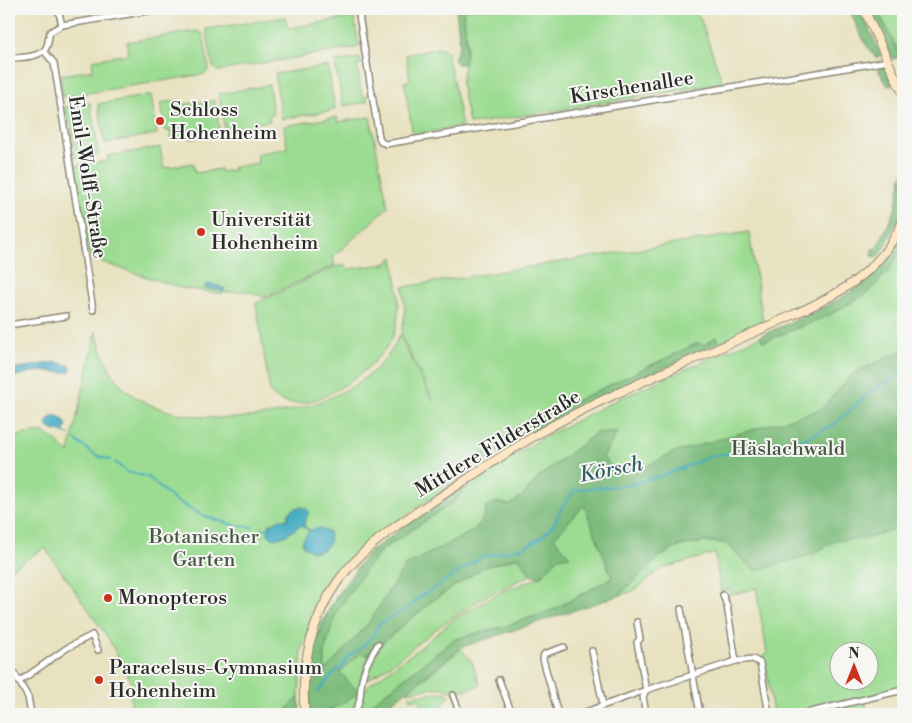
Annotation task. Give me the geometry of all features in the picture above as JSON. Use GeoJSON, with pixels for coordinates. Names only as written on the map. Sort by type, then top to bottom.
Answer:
{"type":"FeatureCollection","features":[{"type":"Feature","properties":{"kind":"main road"},"geometry":{"type":"LineString","coordinates":[[864,9],[903,94]]}},
{"type":"Feature","properties":{"kind":"main road","name":"Mittlere Filderstraße"},"geometry":{"type":"LineString","coordinates":[[305,714],[304,693],[307,659],[313,632],[320,614],[346,571],[375,541],[507,453],[562,420],[811,307],[844,290],[880,259],[903,221]]}},
{"type":"Feature","properties":{"kind":"street"},"geometry":{"type":"LineString","coordinates":[[58,9],[62,25]]}},
{"type":"Feature","properties":{"kind":"street"},"geometry":{"type":"LineString","coordinates":[[9,59],[39,54],[44,51],[48,44],[50,32],[62,25],[160,9]]}},
{"type":"Feature","properties":{"kind":"street","name":"Kirschenallee"},"geometry":{"type":"LineString","coordinates":[[358,9],[381,142],[386,144],[888,61]]}},
{"type":"Feature","properties":{"kind":"street","name":"Emil-Wolff-Straße"},"geometry":{"type":"LineString","coordinates":[[44,51],[54,63],[93,310]]}},
{"type":"Feature","properties":{"kind":"street"},"geometry":{"type":"LineString","coordinates":[[9,325],[66,316]]}},
{"type":"Feature","properties":{"kind":"street"},"geometry":{"type":"LineString","coordinates":[[722,595],[727,606],[736,661]]}},
{"type":"Feature","properties":{"kind":"street"},"geometry":{"type":"LineString","coordinates":[[681,609],[700,714]]}},
{"type":"Feature","properties":{"kind":"street"},"geometry":{"type":"LineString","coordinates":[[638,622],[640,639],[637,642],[646,690],[643,697],[646,714]]}},
{"type":"Feature","properties":{"kind":"street"},"geometry":{"type":"LineString","coordinates":[[20,681],[67,648],[92,635],[98,650]]}},
{"type":"Feature","properties":{"kind":"street"},"geometry":{"type":"LineString","coordinates":[[353,714],[361,697],[362,680],[366,667],[378,644]]}},
{"type":"Feature","properties":{"kind":"street"},"geometry":{"type":"LineString","coordinates":[[558,714],[543,659],[544,654],[564,647]]}},
{"type":"Feature","properties":{"kind":"street"},"geometry":{"type":"LineString","coordinates":[[592,650],[603,705]]}},
{"type":"Feature","properties":{"kind":"street"},"geometry":{"type":"LineString","coordinates":[[580,714],[736,661],[752,659],[760,663],[769,714]]}},
{"type":"Feature","properties":{"kind":"street"},"geometry":{"type":"LineString","coordinates":[[9,664],[28,698],[31,714]]}},
{"type":"Feature","properties":{"kind":"street"},"geometry":{"type":"LineString","coordinates":[[499,680],[512,714]]}},
{"type":"Feature","properties":{"kind":"street"},"geometry":{"type":"LineString","coordinates":[[802,714],[903,690]]}},
{"type":"Feature","properties":{"kind":"street"},"geometry":{"type":"LineString","coordinates":[[453,695],[460,714]]}},
{"type":"Feature","properties":{"kind":"green space"},"geometry":{"type":"Polygon","coordinates":[[[456,9],[463,9],[466,43],[464,64],[457,64],[454,59],[460,45],[456,9]]]}},
{"type":"Feature","properties":{"kind":"green space"},"geometry":{"type":"Polygon","coordinates":[[[463,9],[694,9],[700,18],[723,83],[471,124],[469,123],[461,84],[467,46],[463,9]]]}},
{"type":"Feature","properties":{"kind":"green space"},"geometry":{"type":"Polygon","coordinates":[[[849,9],[860,9],[881,55],[876,58],[867,47],[849,9]]]}},
{"type":"Feature","properties":{"kind":"green space"},"geometry":{"type":"Polygon","coordinates":[[[869,9],[877,9],[899,53],[897,58],[893,59],[869,9]]]}},
{"type":"Feature","properties":{"kind":"green space"},"geometry":{"type":"Polygon","coordinates":[[[877,9],[903,9],[903,54],[899,53],[877,9]]]}},
{"type":"Feature","properties":{"kind":"green space"},"geometry":{"type":"Polygon","coordinates":[[[285,17],[288,28],[354,17],[359,47],[217,71],[213,67],[206,29],[285,17]]]}},
{"type":"Feature","properties":{"kind":"green space"},"geometry":{"type":"Polygon","coordinates":[[[197,31],[203,34],[209,69],[205,74],[63,97],[60,75],[93,70],[92,60],[128,54],[127,42],[197,31]]]}},
{"type":"Feature","properties":{"kind":"green space"},"geometry":{"type":"Polygon","coordinates":[[[439,48],[447,51],[462,126],[413,135],[404,82],[410,80],[406,55],[439,48]]]}},
{"type":"Feature","properties":{"kind":"green space"},"geometry":{"type":"Polygon","coordinates":[[[360,58],[361,64],[357,65],[362,96],[367,96],[367,102],[343,106],[335,62],[360,58]]]}},
{"type":"Feature","properties":{"kind":"green space"},"geometry":{"type":"Polygon","coordinates":[[[328,66],[335,110],[282,119],[275,74],[328,66]]]}},
{"type":"Feature","properties":{"kind":"green space"},"geometry":{"type":"Polygon","coordinates":[[[880,66],[884,66],[890,74],[892,85],[888,86],[878,70],[880,66]]]}},
{"type":"Feature","properties":{"kind":"green space"},"geometry":{"type":"Polygon","coordinates":[[[269,85],[273,115],[269,116],[270,121],[250,124],[250,129],[225,133],[219,94],[269,85]]]}},
{"type":"Feature","properties":{"kind":"green space"},"geometry":{"type":"Polygon","coordinates":[[[151,95],[157,134],[105,143],[98,104],[151,95]]]}},
{"type":"Feature","properties":{"kind":"green space"},"geometry":{"type":"Polygon","coordinates":[[[179,100],[180,105],[215,100],[220,134],[189,139],[188,137],[171,138],[170,131],[166,131],[161,103],[179,100]]]}},
{"type":"Feature","properties":{"kind":"green space"},"geometry":{"type":"Polygon","coordinates":[[[90,103],[99,154],[73,158],[72,153],[75,152],[71,123],[67,123],[65,107],[90,103]]]}},
{"type":"Feature","properties":{"kind":"green space"},"geometry":{"type":"Polygon","coordinates":[[[337,117],[338,122],[370,117],[388,207],[333,257],[335,265],[264,297],[247,291],[218,293],[181,288],[110,265],[89,256],[74,166],[108,161],[107,156],[160,147],[164,168],[193,163],[195,173],[220,169],[221,172],[234,170],[233,167],[258,163],[257,154],[287,148],[284,126],[337,117]]]}},
{"type":"Feature","properties":{"kind":"green space"},"geometry":{"type":"Polygon","coordinates":[[[903,172],[903,210],[884,249],[877,257],[872,256],[872,249],[877,248],[895,210],[903,172]]]}},
{"type":"Feature","properties":{"kind":"green space","name":"Botanischer Garten"},"geometry":{"type":"Polygon","coordinates":[[[749,232],[763,321],[719,343],[716,337],[704,345],[698,343],[521,427],[489,452],[466,464],[471,471],[378,534],[352,559],[330,587],[302,646],[299,697],[282,714],[131,714],[131,682],[108,638],[45,548],[9,570],[9,438],[44,433],[69,453],[96,331],[104,357],[112,373],[123,387],[130,393],[159,408],[195,416],[236,418],[278,413],[318,402],[354,386],[382,363],[399,335],[433,401],[401,335],[405,314],[403,287],[749,232]]]}},
{"type":"Feature","properties":{"kind":"green space"},"geometry":{"type":"Polygon","coordinates":[[[903,234],[903,248],[888,272],[865,295],[827,316],[763,342],[760,336],[825,307],[856,289],[883,266],[903,234]]]}},
{"type":"Feature","properties":{"kind":"green space","name":"Häslachwald"},"geometry":{"type":"Polygon","coordinates":[[[903,242],[903,688],[793,714],[773,714],[766,667],[761,658],[767,653],[756,588],[731,595],[730,589],[721,592],[715,553],[661,569],[634,591],[618,596],[636,579],[611,578],[553,610],[506,626],[455,639],[361,712],[357,711],[363,692],[370,684],[421,647],[455,618],[503,591],[540,577],[559,558],[556,539],[482,568],[393,627],[369,655],[359,696],[350,714],[316,714],[333,709],[314,651],[321,624],[339,592],[358,569],[384,546],[478,479],[539,440],[618,399],[825,308],[866,285],[887,266],[903,242]]]}},
{"type":"Feature","properties":{"kind":"green space"},"geometry":{"type":"Polygon","coordinates":[[[393,257],[398,297],[398,317],[393,336],[373,363],[338,389],[318,399],[299,403],[283,401],[270,392],[256,303],[334,267],[346,265],[348,269],[385,264],[393,257]]]}},
{"type":"Feature","properties":{"kind":"green space"},"geometry":{"type":"Polygon","coordinates":[[[716,337],[719,343],[584,405],[529,435],[471,471],[466,464],[483,452],[489,452],[521,427],[698,343],[704,345],[716,337]]]}},
{"type":"Feature","properties":{"kind":"green space","name":"Häslachwald"},"geometry":{"type":"Polygon","coordinates":[[[903,350],[903,527],[866,539],[837,540],[813,554],[755,571],[725,543],[705,542],[680,546],[661,556],[618,596],[462,647],[377,714],[358,714],[455,639],[506,626],[553,610],[612,578],[584,505],[554,538],[570,556],[559,558],[540,577],[531,575],[518,557],[482,568],[435,599],[381,644],[372,657],[361,653],[340,672],[359,693],[329,710],[309,714],[309,684],[313,650],[331,605],[366,555],[417,517],[468,483],[469,487],[452,503],[382,550],[361,576],[336,613],[325,650],[325,671],[367,625],[405,566],[469,533],[480,524],[486,507],[495,502],[510,505],[523,495],[539,477],[596,433],[617,433],[603,457],[615,471],[647,466],[672,453],[820,410],[854,373],[903,350]]]}},
{"type":"Feature","properties":{"kind":"green space"},"geometry":{"type":"Polygon","coordinates":[[[519,557],[531,575],[469,606],[389,666],[367,680],[365,676],[372,657],[381,644],[435,599],[482,568],[519,557]]]}},
{"type":"Feature","properties":{"kind":"green space"},"geometry":{"type":"Polygon","coordinates":[[[461,649],[472,662],[480,685],[455,693],[444,688],[407,692],[461,649]]]}},
{"type":"Feature","properties":{"kind":"green space"},"geometry":{"type":"Polygon","coordinates":[[[447,692],[450,695],[443,704],[439,714],[416,714],[414,710],[422,703],[419,699],[412,700],[409,696],[447,692]]]}},
{"type":"Feature","properties":{"kind":"green space"},"geometry":{"type":"Polygon","coordinates":[[[299,697],[300,714],[282,714],[299,697]]]}},
{"type":"Feature","properties":{"kind":"green space"},"geometry":{"type":"Polygon","coordinates":[[[862,702],[866,704],[867,714],[812,714],[862,702]]]}},
{"type":"Feature","properties":{"kind":"water"},"geometry":{"type":"Polygon","coordinates":[[[208,284],[225,289],[224,291],[204,288],[208,284]]]}},
{"type":"Feature","properties":{"kind":"water"},"geometry":{"type":"Polygon","coordinates":[[[56,362],[71,366],[70,372],[36,372],[15,377],[9,376],[9,370],[12,369],[56,362]]]}},
{"type":"Feature","properties":{"kind":"water"},"geometry":{"type":"Polygon","coordinates":[[[52,416],[58,416],[65,421],[67,427],[62,432],[48,427],[48,420],[52,416]]]}},
{"type":"Feature","properties":{"kind":"water"},"geometry":{"type":"Polygon","coordinates":[[[301,507],[308,510],[304,525],[309,530],[321,528],[329,532],[329,543],[323,550],[313,551],[303,546],[302,541],[309,531],[301,525],[285,536],[272,538],[268,534],[269,525],[280,519],[287,520],[291,511],[301,507]]]}},
{"type":"Feature","properties":{"kind":"waterway","name":"Körsch"},"geometry":{"type":"LineString","coordinates":[[318,692],[335,672],[341,668],[349,656],[359,650],[374,634],[379,624],[409,607],[420,597],[482,557],[522,548],[542,537],[556,521],[560,510],[575,490],[629,485],[661,476],[715,455],[748,451],[804,439],[835,424],[873,389],[903,374]]}},
{"type":"Feature","properties":{"kind":"waterway"},"geometry":{"type":"LineString","coordinates":[[62,432],[69,435]]}},
{"type":"Feature","properties":{"kind":"waterway"},"geometry":{"type":"LineString","coordinates":[[75,440],[95,455],[110,460]]}},
{"type":"Feature","properties":{"kind":"waterway"},"geometry":{"type":"LineString","coordinates":[[115,462],[127,472],[148,477],[173,499],[204,516],[237,526],[253,527]]}},
{"type":"Feature","properties":{"kind":"waterway"},"geometry":{"type":"LineString","coordinates":[[261,529],[268,529]]}},
{"type":"Feature","properties":{"kind":"place","name":"Schloss Hohenheim"},"geometry":{"type":"Point","coordinates":[160,121]}},
{"type":"Feature","properties":{"kind":"place","name":"Universität Hohenheim"},"geometry":{"type":"Point","coordinates":[201,232]}},
{"type":"Feature","properties":{"kind":"place","name":"Monopteros"},"geometry":{"type":"Point","coordinates":[108,598]}},
{"type":"Feature","properties":{"kind":"place","name":"Paracelsus-Gymnasium Hohenheim"},"geometry":{"type":"Point","coordinates":[99,680]}}]}
